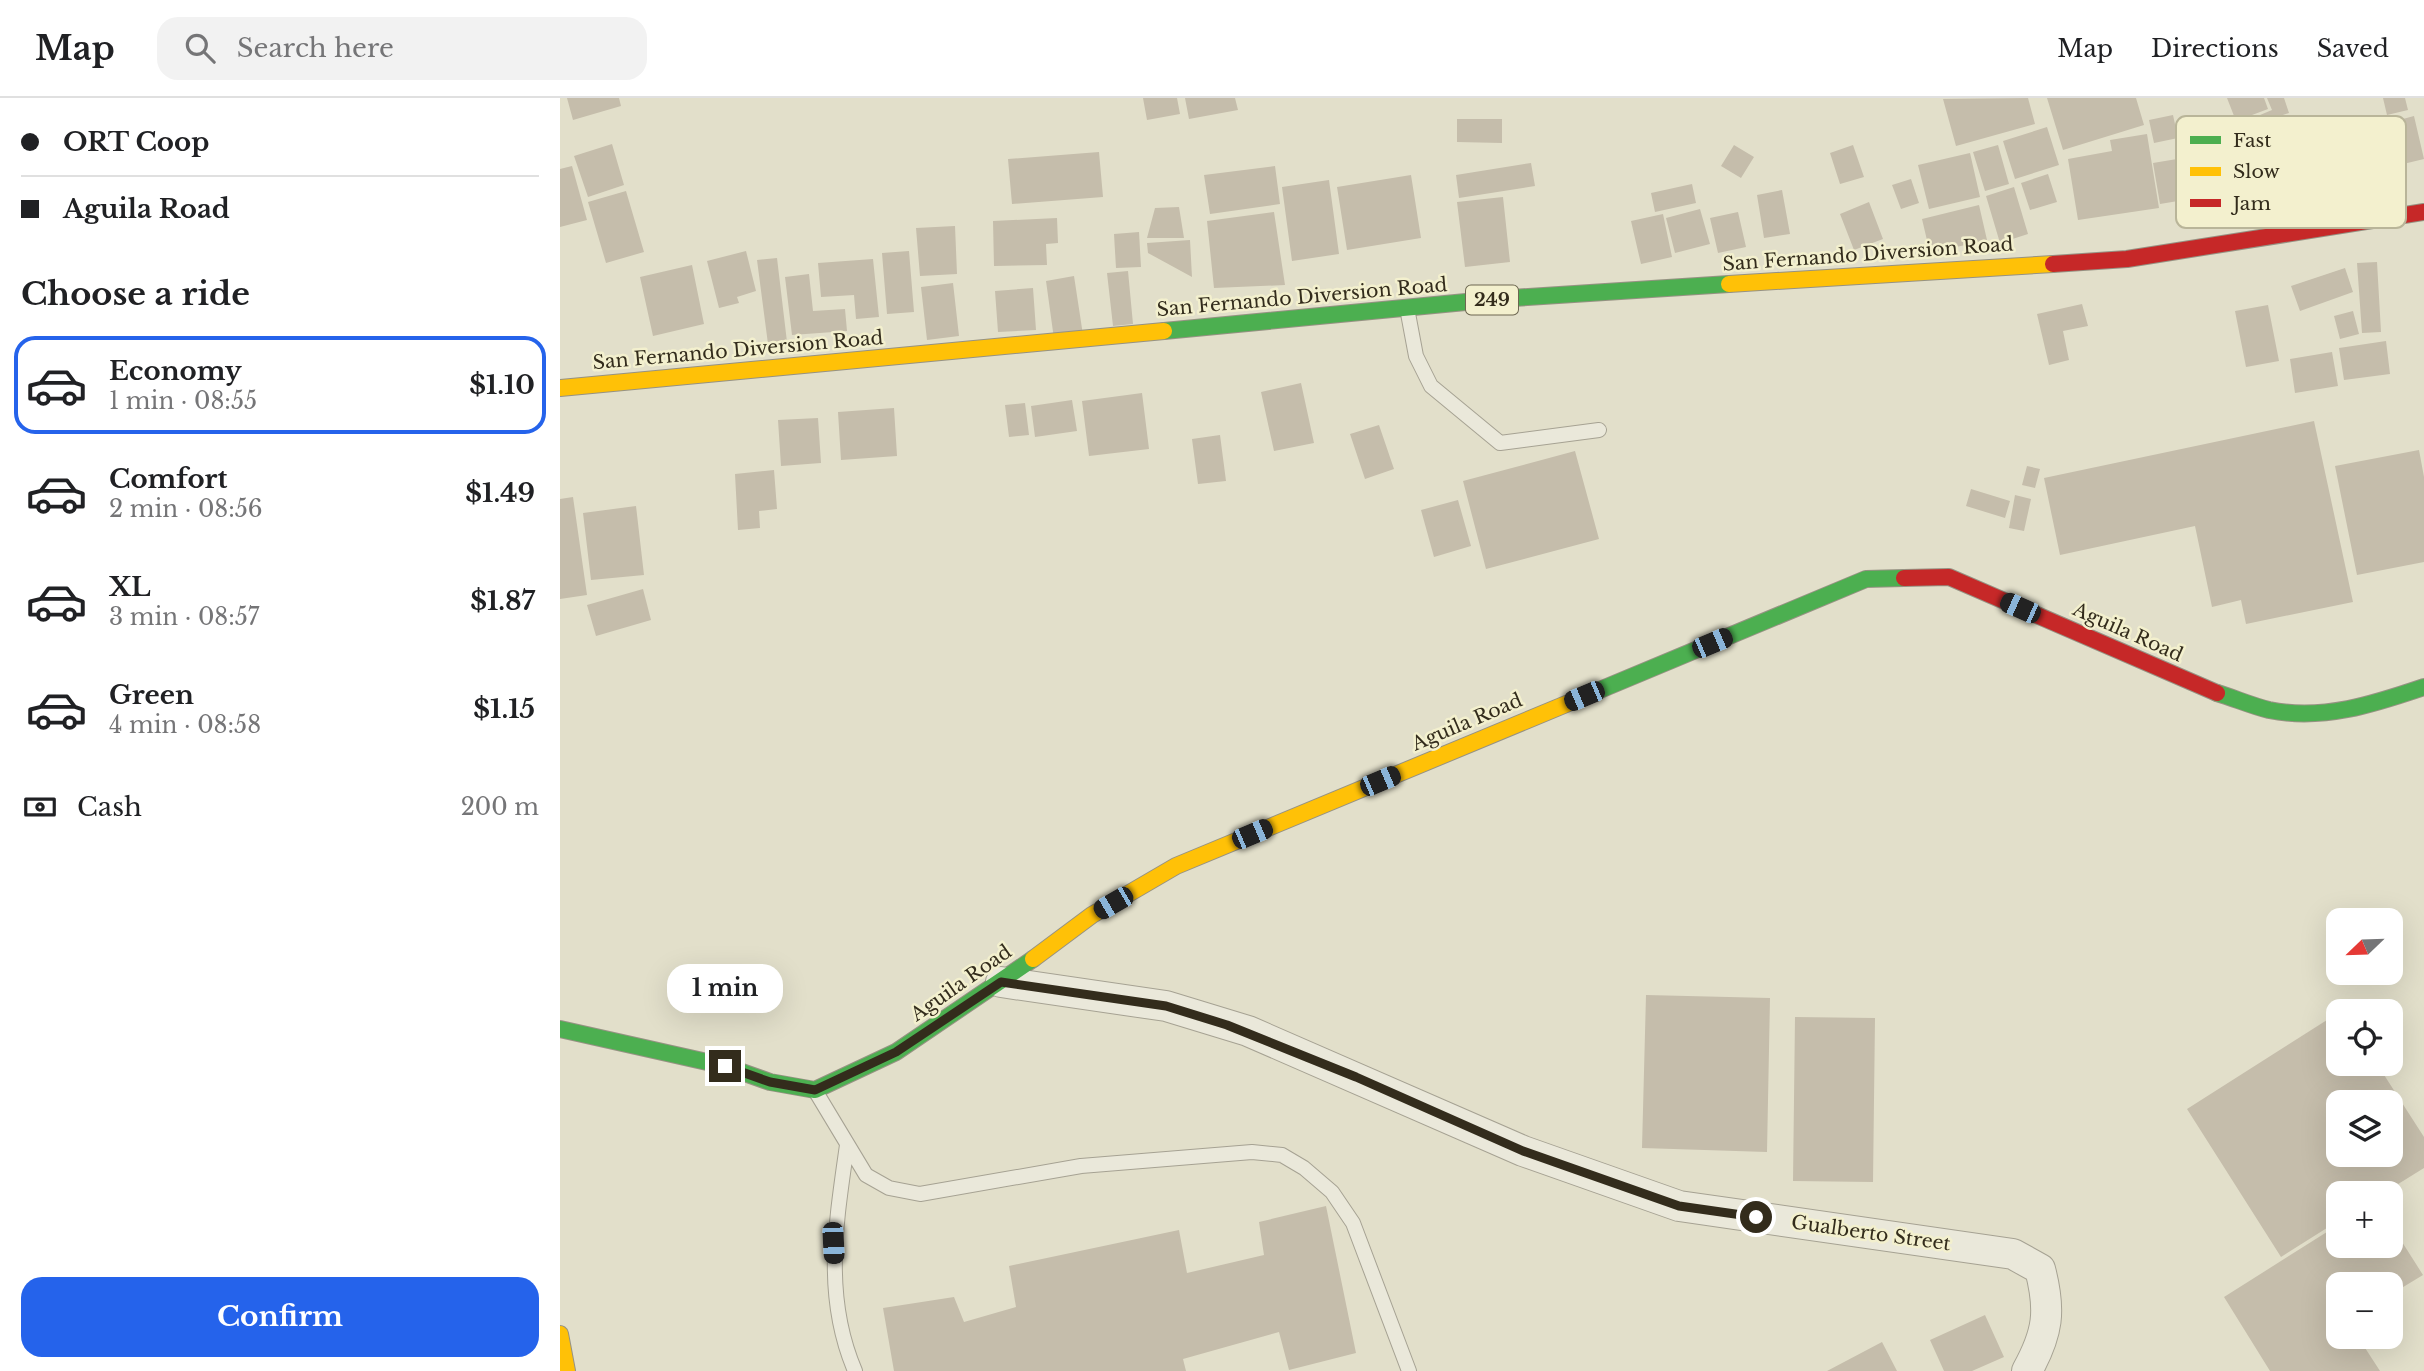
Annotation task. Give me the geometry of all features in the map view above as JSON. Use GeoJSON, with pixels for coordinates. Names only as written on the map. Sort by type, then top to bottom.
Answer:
{"type":"FeatureCollection","features":[{"type":"Feature","properties":{"kind":"main road","name":"San Fernando Diversion Road"},"geometry":{"type":"LineString","coordinates":[[2406,215],[2424,212]]}},
{"type":"Feature","properties":{"kind":"main road","name":"San Fernando Diversion Road"},"geometry":{"type":"LineString","coordinates":[[560,388],[1497,299],[2127,259],[2323,228]]}},
{"type":"Feature","properties":{"kind":"main road","name":"Aguila Road"},"geometry":{"type":"LineString","coordinates":[[815,1090],[896,1052],[1001,982],[1092,915],[1176,866],[1866,579],[1949,577],[2209,690],[2269,710],[2312,714],[2368,706],[2424,687]]}},
{"type":"Feature","properties":{"kind":"main road"},"geometry":{"type":"LineString","coordinates":[[560,1028],[725,1066],[770,1082],[815,1090]]}},
{"type":"Feature","properties":{"kind":"main road"},"geometry":{"type":"LineString","coordinates":[[560,1334],[568,1371]]}},
{"type":"Feature","properties":{"kind":"street","name":"Gualberto Street"},"geometry":{"type":"LineString","coordinates":[[1001,982],[1166,1006],[1248,1031],[1523,1151],[1679,1206],[2013,1254],[2040,1269],[2048,1301],[2041,1346],[2027,1371]]}},
{"type":"Feature","properties":{"kind":"lane"},"geometry":{"type":"LineString","coordinates":[[1407,308],[1416,356],[1431,386],[1500,443],[1599,430]]}},
{"type":"Feature","properties":{"kind":"lane"},"geometry":{"type":"LineString","coordinates":[[815,1090],[866,1175],[889,1188],[920,1194],[1081,1166],[1252,1152],[1282,1155],[1304,1168],[1332,1192],[1353,1223],[1409,1371]]}},
{"type":"Feature","properties":{"kind":"lane"},"geometry":{"type":"LineString","coordinates":[[847,1145],[833,1243],[836,1304],[855,1371]]}},
{"type":"Feature","properties":{"kind":"building"},"geometry":{"type":"Polygon","coordinates":[[[567,98],[619,98],[621,106],[573,120],[567,98]]]}},
{"type":"Feature","properties":{"kind":"building"},"geometry":{"type":"Polygon","coordinates":[[[1143,98],[1177,98],[1180,114],[1147,120],[1143,98]]]}},
{"type":"Feature","properties":{"kind":"building"},"geometry":{"type":"Polygon","coordinates":[[[1185,98],[1235,98],[1238,110],[1189,119],[1185,98]]]}},
{"type":"Feature","properties":{"kind":"building"},"geometry":{"type":"Polygon","coordinates":[[[2028,98],[2035,124],[1956,146],[1943,99],[2028,98]]]}},
{"type":"Feature","properties":{"kind":"building"},"geometry":{"type":"Polygon","coordinates":[[[2047,98],[2136,98],[2144,125],[2063,150],[2047,98]]]}},
{"type":"Feature","properties":{"kind":"building"},"geometry":{"type":"Polygon","coordinates":[[[2227,98],[2264,98],[2268,109],[2249,116],[2234,116],[2227,98]]]}},
{"type":"Feature","properties":{"kind":"building"},"geometry":{"type":"Polygon","coordinates":[[[2267,98],[2284,98],[2289,113],[2260,116],[2272,110],[2267,98]]]}},
{"type":"Feature","properties":{"kind":"building"},"geometry":{"type":"Polygon","coordinates":[[[2383,98],[2405,98],[2408,110],[2387,115],[2383,98]]]}},
{"type":"Feature","properties":{"kind":"building"},"geometry":{"type":"Polygon","coordinates":[[[2173,115],[2176,138],[2154,143],[2149,120],[2173,115]]]}},
{"type":"Feature","properties":{"kind":"building"},"geometry":{"type":"Polygon","coordinates":[[[2414,116],[2424,159],[2406,163],[2406,118],[2414,116]]]}},
{"type":"Feature","properties":{"kind":"building"},"geometry":{"type":"Polygon","coordinates":[[[1457,119],[1502,119],[1502,143],[1457,142],[1457,119]]]}},
{"type":"Feature","properties":{"kind":"building"},"geometry":{"type":"Polygon","coordinates":[[[2047,127],[2059,165],[2015,179],[2003,141],[2047,127]]]}},
{"type":"Feature","properties":{"kind":"building"},"geometry":{"type":"Polygon","coordinates":[[[2147,134],[2159,208],[2078,220],[2068,159],[2112,151],[2110,140],[2147,134]]]}},
{"type":"Feature","properties":{"kind":"building"},"geometry":{"type":"Polygon","coordinates":[[[612,144],[624,185],[588,197],[574,156],[612,144]]]}},
{"type":"Feature","properties":{"kind":"building"},"geometry":{"type":"Polygon","coordinates":[[[1734,145],[1754,157],[1741,178],[1721,166],[1734,145]]]}},
{"type":"Feature","properties":{"kind":"building"},"geometry":{"type":"Polygon","coordinates":[[[1853,145],[1864,177],[1840,184],[1830,153],[1853,145]]]}},
{"type":"Feature","properties":{"kind":"building"},"geometry":{"type":"Polygon","coordinates":[[[1998,145],[2009,184],[1985,191],[1973,152],[1998,145]]]}},
{"type":"Feature","properties":{"kind":"building"},"geometry":{"type":"Polygon","coordinates":[[[1099,152],[1103,197],[1012,204],[1008,159],[1099,152]]]}},
{"type":"Feature","properties":{"kind":"building"},"geometry":{"type":"Polygon","coordinates":[[[1970,153],[1980,197],[1929,209],[1918,165],[1970,153]]]}},
{"type":"Feature","properties":{"kind":"building"},"geometry":{"type":"Polygon","coordinates":[[[2176,159],[2176,201],[2160,204],[2153,163],[2176,159]]]}},
{"type":"Feature","properties":{"kind":"building"},"geometry":{"type":"Polygon","coordinates":[[[1531,163],[1535,186],[1459,198],[1456,175],[1531,163]]]}},
{"type":"Feature","properties":{"kind":"building"},"geometry":{"type":"Polygon","coordinates":[[[572,166],[587,220],[560,227],[560,169],[572,166]]]}},
{"type":"Feature","properties":{"kind":"building"},"geometry":{"type":"Polygon","coordinates":[[[1275,166],[1280,204],[1210,214],[1204,175],[1275,166]]]}},
{"type":"Feature","properties":{"kind":"building"},"geometry":{"type":"Polygon","coordinates":[[[2048,174],[2057,202],[2030,210],[2021,183],[2048,174]]]}},
{"type":"Feature","properties":{"kind":"building"},"geometry":{"type":"Polygon","coordinates":[[[1411,175],[1421,238],[1347,250],[1337,187],[1411,175]]]}},
{"type":"Feature","properties":{"kind":"building"},"geometry":{"type":"Polygon","coordinates":[[[1911,179],[1919,203],[1901,209],[1892,185],[1911,179]]]}},
{"type":"Feature","properties":{"kind":"building"},"geometry":{"type":"Polygon","coordinates":[[[1329,180],[1339,254],[1292,261],[1282,187],[1329,180]]]}},
{"type":"Feature","properties":{"kind":"building"},"geometry":{"type":"Polygon","coordinates":[[[1692,184],[1696,203],[1655,212],[1651,193],[1692,184]]]}},
{"type":"Feature","properties":{"kind":"building"},"geometry":{"type":"Polygon","coordinates":[[[2014,187],[2028,234],[2000,243],[1986,196],[2014,187]]]}},
{"type":"Feature","properties":{"kind":"building"},"geometry":{"type":"Polygon","coordinates":[[[1782,190],[1790,234],[1764,238],[1757,195],[1782,190]]]}},
{"type":"Feature","properties":{"kind":"building"},"geometry":{"type":"Polygon","coordinates":[[[626,191],[644,252],[606,263],[588,202],[626,191]]]}},
{"type":"Feature","properties":{"kind":"building"},"geometry":{"type":"Polygon","coordinates":[[[1503,197],[1510,262],[1465,267],[1457,202],[1503,197]]]}},
{"type":"Feature","properties":{"kind":"building"},"geometry":{"type":"Polygon","coordinates":[[[1869,202],[1883,239],[1854,250],[1840,214],[1869,202]]]}},
{"type":"Feature","properties":{"kind":"building"},"geometry":{"type":"Polygon","coordinates":[[[1979,205],[1987,240],[1930,253],[1922,219],[1979,205]]]}},
{"type":"Feature","properties":{"kind":"building"},"geometry":{"type":"Polygon","coordinates":[[[1179,207],[1184,238],[1147,238],[1155,208],[1179,207]]]}},
{"type":"Feature","properties":{"kind":"building"},"geometry":{"type":"Polygon","coordinates":[[[1700,209],[1710,244],[1675,253],[1666,218],[1700,209]]]}},
{"type":"Feature","properties":{"kind":"building"},"geometry":{"type":"Polygon","coordinates":[[[1274,212],[1285,285],[1214,288],[1207,221],[1274,212]]]}},
{"type":"Feature","properties":{"kind":"building"},"geometry":{"type":"Polygon","coordinates":[[[1738,212],[1746,247],[1718,253],[1710,218],[1738,212]]]}},
{"type":"Feature","properties":{"kind":"building"},"geometry":{"type":"Polygon","coordinates":[[[1663,214],[1672,257],[1641,264],[1631,221],[1663,214]]]}},
{"type":"Feature","properties":{"kind":"building"},"geometry":{"type":"Polygon","coordinates":[[[1057,218],[1058,243],[1046,244],[1047,265],[994,266],[993,221],[1057,218]]]}},
{"type":"Feature","properties":{"kind":"building"},"geometry":{"type":"Polygon","coordinates":[[[955,226],[957,274],[920,276],[916,228],[955,226]]]}},
{"type":"Feature","properties":{"kind":"building"},"geometry":{"type":"Polygon","coordinates":[[[1139,232],[1141,267],[1116,268],[1114,234],[1139,232]]]}},
{"type":"Feature","properties":{"kind":"building"},"geometry":{"type":"Polygon","coordinates":[[[1190,240],[1192,277],[1148,253],[1147,243],[1190,240]]]}},
{"type":"Feature","properties":{"kind":"building"},"geometry":{"type":"Polygon","coordinates":[[[746,251],[756,291],[737,297],[739,303],[719,308],[707,261],[746,251]]]}},
{"type":"Feature","properties":{"kind":"building"},"geometry":{"type":"Polygon","coordinates":[[[909,251],[914,312],[887,314],[882,253],[909,251]]]}},
{"type":"Feature","properties":{"kind":"building"},"geometry":{"type":"Polygon","coordinates":[[[777,258],[787,342],[768,344],[757,260],[777,258]]]}},
{"type":"Feature","properties":{"kind":"building"},"geometry":{"type":"Polygon","coordinates":[[[873,259],[879,317],[856,319],[854,295],[821,297],[818,263],[873,259]]]}},
{"type":"Feature","properties":{"kind":"building"},"geometry":{"type":"Polygon","coordinates":[[[2377,262],[2381,332],[2362,333],[2357,263],[2377,262]]]}},
{"type":"Feature","properties":{"kind":"building"},"geometry":{"type":"Polygon","coordinates":[[[692,265],[704,324],[653,336],[640,277],[692,265]]]}},
{"type":"Feature","properties":{"kind":"building"},"geometry":{"type":"Polygon","coordinates":[[[2345,268],[2353,292],[2300,311],[2291,286],[2345,268]]]}},
{"type":"Feature","properties":{"kind":"building"},"geometry":{"type":"Polygon","coordinates":[[[1128,271],[1133,324],[1113,326],[1107,273],[1128,271]]]}},
{"type":"Feature","properties":{"kind":"building"},"geometry":{"type":"Polygon","coordinates":[[[809,274],[813,311],[845,309],[847,331],[792,335],[785,277],[809,274]]]}},
{"type":"Feature","properties":{"kind":"building"},"geometry":{"type":"Polygon","coordinates":[[[1074,276],[1083,335],[1054,339],[1046,281],[1074,276]]]}},
{"type":"Feature","properties":{"kind":"building"},"geometry":{"type":"Polygon","coordinates":[[[953,283],[959,336],[927,340],[921,287],[953,283]]]}},
{"type":"Feature","properties":{"kind":"building"},"geometry":{"type":"Polygon","coordinates":[[[1033,288],[1036,330],[998,332],[995,291],[1033,288]]]}},
{"type":"Feature","properties":{"kind":"building"},"geometry":{"type":"Polygon","coordinates":[[[2082,304],[2088,326],[2063,331],[2069,360],[2049,365],[2037,314],[2082,304]]]}},
{"type":"Feature","properties":{"kind":"building"},"geometry":{"type":"Polygon","coordinates":[[[2268,305],[2279,361],[2246,367],[2235,311],[2268,305]]]}},
{"type":"Feature","properties":{"kind":"building"},"geometry":{"type":"Polygon","coordinates":[[[2353,311],[2359,334],[2340,339],[2334,316],[2353,311]]]}},
{"type":"Feature","properties":{"kind":"building"},"geometry":{"type":"Polygon","coordinates":[[[2386,341],[2390,374],[2344,380],[2339,348],[2386,341]]]}},
{"type":"Feature","properties":{"kind":"building"},"geometry":{"type":"Polygon","coordinates":[[[2332,352],[2338,386],[2295,393],[2290,359],[2332,352]]]}},
{"type":"Feature","properties":{"kind":"building"},"geometry":{"type":"Polygon","coordinates":[[[1301,383],[1314,443],[1274,451],[1261,392],[1301,383]]]}},
{"type":"Feature","properties":{"kind":"building"},"geometry":{"type":"Polygon","coordinates":[[[1142,393],[1149,449],[1089,456],[1082,401],[1142,393]]]}},
{"type":"Feature","properties":{"kind":"building"},"geometry":{"type":"Polygon","coordinates":[[[1072,400],[1077,431],[1035,437],[1031,406],[1072,400]]]}},
{"type":"Feature","properties":{"kind":"building"},"geometry":{"type":"Polygon","coordinates":[[[1025,403],[1029,435],[1009,437],[1005,405],[1025,403]]]}},
{"type":"Feature","properties":{"kind":"building"},"geometry":{"type":"Polygon","coordinates":[[[894,408],[897,456],[841,460],[838,412],[894,408]]]}},
{"type":"Feature","properties":{"kind":"building"},"geometry":{"type":"Polygon","coordinates":[[[818,418],[821,463],[781,466],[778,420],[818,418]]]}},
{"type":"Feature","properties":{"kind":"building"},"geometry":{"type":"Polygon","coordinates":[[[2314,421],[2353,602],[2246,624],[2241,600],[2212,607],[2195,526],[2060,555],[2044,478],[2314,421]]]}},
{"type":"Feature","properties":{"kind":"building"},"geometry":{"type":"Polygon","coordinates":[[[1379,425],[1394,469],[1365,479],[1350,434],[1379,425]]]}},
{"type":"Feature","properties":{"kind":"building"},"geometry":{"type":"Polygon","coordinates":[[[1220,435],[1226,481],[1198,484],[1192,439],[1220,435]]]}},
{"type":"Feature","properties":{"kind":"building"},"geometry":{"type":"Polygon","coordinates":[[[2419,450],[2424,477],[2424,562],[2357,575],[2335,466],[2419,450]]]}},
{"type":"Feature","properties":{"kind":"building"},"geometry":{"type":"Polygon","coordinates":[[[1575,451],[1599,539],[1486,569],[1463,481],[1575,451]]]}},
{"type":"Feature","properties":{"kind":"building"},"geometry":{"type":"Polygon","coordinates":[[[2027,466],[2040,469],[2035,488],[2022,485],[2027,466]]]}},
{"type":"Feature","properties":{"kind":"building"},"geometry":{"type":"Polygon","coordinates":[[[774,470],[777,509],[759,511],[760,528],[738,530],[735,474],[774,470]]]}},
{"type":"Feature","properties":{"kind":"building"},"geometry":{"type":"Polygon","coordinates":[[[1971,489],[2010,501],[2005,518],[1966,506],[1971,489]]]}},
{"type":"Feature","properties":{"kind":"building"},"geometry":{"type":"Polygon","coordinates":[[[2015,495],[2031,499],[2024,531],[2009,528],[2015,495]]]}},
{"type":"Feature","properties":{"kind":"building"},"geometry":{"type":"Polygon","coordinates":[[[573,497],[587,595],[560,599],[560,499],[573,497]]]}},
{"type":"Feature","properties":{"kind":"building"},"geometry":{"type":"Polygon","coordinates":[[[1458,500],[1471,546],[1434,557],[1421,510],[1458,500]]]}},
{"type":"Feature","properties":{"kind":"building"},"geometry":{"type":"Polygon","coordinates":[[[636,506],[644,575],[591,580],[583,513],[636,506]]]}},
{"type":"Feature","properties":{"kind":"building"},"geometry":{"type":"Polygon","coordinates":[[[643,589],[651,620],[596,636],[587,605],[643,589]]]}},
{"type":"Feature","properties":{"kind":"building"},"geometry":{"type":"Polygon","coordinates":[[[1646,995],[1770,998],[1767,1152],[1642,1148],[1646,995]]]}},
{"type":"Feature","properties":{"kind":"building"},"geometry":{"type":"Polygon","coordinates":[[[1795,1017],[1875,1018],[1873,1182],[1793,1181],[1795,1017]]]}},
{"type":"Feature","properties":{"kind":"building"},"geometry":{"type":"Polygon","coordinates":[[[2326,1021],[2326,1076],[2385,1076],[2394,1090],[2326,1090],[2326,1167],[2403,1167],[2403,1104],[2424,1137],[2424,1168],[2403,1181],[2326,1181],[2326,1229],[2281,1257],[2187,1109],[2326,1021]]]}},
{"type":"Feature","properties":{"kind":"building"},"geometry":{"type":"Polygon","coordinates":[[[1326,1206],[1356,1353],[1289,1370],[1279,1332],[1183,1359],[1186,1371],[894,1371],[883,1308],[954,1297],[964,1322],[1016,1307],[1009,1266],[1179,1230],[1187,1273],[1264,1255],[1259,1222],[1326,1206]]]}},
{"type":"Feature","properties":{"kind":"building"},"geometry":{"type":"Polygon","coordinates":[[[2326,1233],[2326,1258],[2403,1258],[2403,1243],[2423,1275],[2403,1287],[2403,1272],[2326,1272],[2326,1349],[2366,1349],[2380,1371],[2270,1371],[2224,1297],[2326,1233]]]}},
{"type":"Feature","properties":{"kind":"building"},"geometry":{"type":"Polygon","coordinates":[[[1985,1315],[2004,1357],[1972,1371],[1944,1371],[1930,1340],[1985,1315]]]}},
{"type":"Feature","properties":{"kind":"building"},"geometry":{"type":"Polygon","coordinates":[[[1882,1342],[1897,1371],[1827,1371],[1882,1342]]]}},
{"type":"Feature","properties":{"kind":"traffic: fast"},"geometry":{"type":"LineString","coordinates":[[1164,331],[1497,299],[1729,284]]}},
{"type":"Feature","properties":{"kind":"traffic: fast"},"geometry":{"type":"LineString","coordinates":[[1571,702],[1866,579],[1904,578]]}},
{"type":"Feature","properties":{"kind":"traffic: fast"},"geometry":{"type":"LineString","coordinates":[[2217,693],[2269,710],[2309,713],[2367,705],[2424,687]]}},
{"type":"Feature","properties":{"kind":"traffic: fast"},"geometry":{"type":"LineString","coordinates":[[560,1029],[725,1066],[770,1082],[815,1090],[896,1052],[1033,959]]}},
{"type":"Feature","properties":{"kind":"traffic: slow"},"geometry":{"type":"LineString","coordinates":[[1729,284],[2053,264]]}},
{"type":"Feature","properties":{"kind":"traffic: slow"},"geometry":{"type":"LineString","coordinates":[[560,388],[1164,331]]}},
{"type":"Feature","properties":{"kind":"traffic: slow"},"geometry":{"type":"LineString","coordinates":[[1033,959],[1092,915],[1176,866],[1571,702]]}},
{"type":"Feature","properties":{"kind":"traffic: slow"},"geometry":{"type":"LineString","coordinates":[[560,1334],[567,1371]]}},
{"type":"Feature","properties":{"kind":"traffic: jam"},"geometry":{"type":"LineString","coordinates":[[2406,215],[2424,212]]}},
{"type":"Feature","properties":{"kind":"traffic: jam"},"geometry":{"type":"LineString","coordinates":[[2053,264],[2127,259],[2323,228]]}},
{"type":"Feature","properties":{"kind":"traffic: jam"},"geometry":{"type":"LineString","coordinates":[[1904,578],[1949,577],[2217,693]]}},
{"type":"Feature","properties":{"kind":"route"},"geometry":{"type":"LineString","coordinates":[[725,1066],[770,1082],[815,1090],[837,1082],[896,1052],[1001,982],[1166,1006],[1248,1031],[1523,1151],[1679,1206],[1756,1217]]}}]}
